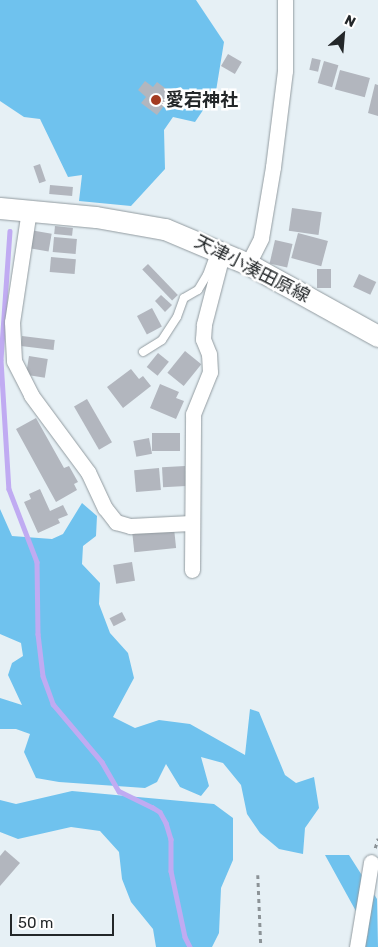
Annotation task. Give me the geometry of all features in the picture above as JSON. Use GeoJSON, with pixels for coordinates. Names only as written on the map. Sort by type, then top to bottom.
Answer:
{"type":"FeatureCollection","features":[{"type":"Feature","properties":{"kind":"main road","name":"天津小湊田原線"},"geometry":{"type":"LineString","coordinates":[[0,208],[131,222],[165,229],[220,250],[248,264],[378,336]]}},
{"type":"Feature","properties":{"kind":"street"},"geometry":{"type":"LineString","coordinates":[[248,264],[261,238],[274,166],[285,71],[285,0]]}},
{"type":"Feature","properties":{"kind":"street"},"geometry":{"type":"LineString","coordinates":[[29,210],[12,322],[14,361],[32,395],[88,472],[105,508],[116,522],[130,526],[190,523]]}},
{"type":"Feature","properties":{"kind":"street"},"geometry":{"type":"LineString","coordinates":[[192,570],[190,523],[193,414],[210,372],[209,354],[203,339],[204,324],[220,250]]}},
{"type":"Feature","properties":{"kind":"street"},"geometry":{"type":"LineString","coordinates":[[357,947],[371,862]]}},
{"type":"Feature","properties":{"kind":"lane"},"geometry":{"type":"LineString","coordinates":[[143,352],[162,340],[177,317],[184,298],[198,290],[220,250]]}},
{"type":"Feature","properties":{"kind":"path"},"geometry":{"type":"LineString","coordinates":[[258,874],[261,947]]}},
{"type":"Feature","properties":{"kind":"shaded area"},"geometry":{"type":"Polygon","coordinates":[[[0,0],[196,0],[224,42],[216,91],[195,122],[173,117],[164,130],[165,169],[131,206],[79,201],[82,175],[68,177],[40,119],[24,117],[0,101],[0,0]]]}},
{"type":"Feature","properties":{"kind":"shaded area"},"geometry":{"type":"Polygon","coordinates":[[[82,503],[97,516],[96,536],[83,546],[82,564],[100,583],[99,604],[110,633],[128,653],[134,678],[113,717],[135,728],[159,720],[190,724],[245,755],[250,709],[259,712],[285,775],[296,783],[314,777],[319,808],[305,828],[303,854],[279,849],[260,833],[247,814],[241,785],[223,763],[201,757],[209,786],[201,796],[180,787],[166,764],[157,782],[145,788],[59,782],[36,778],[24,752],[30,734],[16,729],[0,729],[0,698],[22,705],[8,675],[12,663],[23,656],[21,643],[0,634],[0,509],[12,536],[52,539],[63,534],[82,503]]]}},
{"type":"Feature","properties":{"kind":"shaded area"},"geometry":{"type":"Polygon","coordinates":[[[72,791],[214,804],[233,818],[233,860],[221,888],[219,933],[212,947],[156,947],[153,929],[131,902],[122,879],[119,852],[100,831],[71,827],[18,839],[0,832],[0,800],[16,804],[72,791]]]}},
{"type":"Feature","properties":{"kind":"shaded area"},"geometry":{"type":"Polygon","coordinates":[[[325,855],[349,855],[377,899],[378,947],[364,947],[368,933],[325,855]]]}},
{"type":"Feature","properties":{"kind":"building"},"geometry":{"type":"Polygon","coordinates":[[[228,54],[242,62],[235,74],[221,66],[228,54]]]}},
{"type":"Feature","properties":{"kind":"building"},"geometry":{"type":"Polygon","coordinates":[[[312,58],[321,60],[318,72],[309,70],[312,58]]]}},
{"type":"Feature","properties":{"kind":"building"},"geometry":{"type":"Polygon","coordinates":[[[324,61],[338,65],[332,87],[318,83],[324,61]]]}},
{"type":"Feature","properties":{"kind":"building"},"geometry":{"type":"Polygon","coordinates":[[[340,70],[370,78],[365,97],[335,89],[340,70]]]}},
{"type":"Feature","properties":{"kind":"building","name":"愛宕神社"},"geometry":{"type":"Polygon","coordinates":[[[145,81],[153,87],[157,82],[173,94],[157,115],[141,103],[146,97],[138,90],[145,81]]]}},
{"type":"Feature","properties":{"kind":"building"},"geometry":{"type":"Polygon","coordinates":[[[375,84],[378,85],[378,116],[368,113],[375,84]]]}},
{"type":"Feature","properties":{"kind":"building"},"geometry":{"type":"Polygon","coordinates":[[[40,164],[46,181],[39,183],[33,166],[40,164]]]}},
{"type":"Feature","properties":{"kind":"building"},"geometry":{"type":"Polygon","coordinates":[[[50,185],[73,187],[72,196],[49,194],[50,185]]]}},
{"type":"Feature","properties":{"kind":"building"},"geometry":{"type":"Polygon","coordinates":[[[292,208],[322,212],[319,235],[289,231],[292,208]]]}},
{"type":"Feature","properties":{"kind":"building"},"geometry":{"type":"Polygon","coordinates":[[[55,226],[73,228],[72,236],[54,234],[55,226]]]}},
{"type":"Feature","properties":{"kind":"building"},"geometry":{"type":"Polygon","coordinates":[[[30,230],[52,234],[49,252],[27,248],[30,230]]]}},
{"type":"Feature","properties":{"kind":"building"},"geometry":{"type":"Polygon","coordinates":[[[298,233],[328,241],[321,266],[291,258],[298,233]]]}},
{"type":"Feature","properties":{"kind":"building"},"geometry":{"type":"Polygon","coordinates":[[[54,237],[77,239],[76,254],[53,252],[54,237]]]}},
{"type":"Feature","properties":{"kind":"building"},"geometry":{"type":"Polygon","coordinates":[[[275,240],[293,244],[287,267],[270,263],[275,240]]]}},
{"type":"Feature","properties":{"kind":"building"},"geometry":{"type":"Polygon","coordinates":[[[51,257],[76,259],[75,274],[50,272],[51,257]]]}},
{"type":"Feature","properties":{"kind":"building"},"geometry":{"type":"Polygon","coordinates":[[[148,264],[178,295],[172,300],[142,270],[148,264]]]}},
{"type":"Feature","properties":{"kind":"building"},"geometry":{"type":"Polygon","coordinates":[[[317,269],[331,269],[331,288],[317,288],[317,269]]]}},
{"type":"Feature","properties":{"kind":"building"},"geometry":{"type":"Polygon","coordinates":[[[359,274],[376,282],[370,295],[353,287],[359,274]]]}},
{"type":"Feature","properties":{"kind":"building"},"geometry":{"type":"Polygon","coordinates":[[[161,295],[172,305],[165,312],[155,301],[161,295]]]}},
{"type":"Feature","properties":{"kind":"building"},"geometry":{"type":"Polygon","coordinates":[[[152,308],[162,327],[147,335],[137,316],[152,308]]]}},
{"type":"Feature","properties":{"kind":"building"},"geometry":{"type":"Polygon","coordinates":[[[22,336],[55,340],[54,350],[21,346],[22,336]]]}},
{"type":"Feature","properties":{"kind":"building"},"geometry":{"type":"Polygon","coordinates":[[[185,351],[201,364],[184,386],[167,373],[185,351]]]}},
{"type":"Feature","properties":{"kind":"building"},"geometry":{"type":"Polygon","coordinates":[[[158,353],[169,362],[158,376],[147,367],[158,353]]]}},
{"type":"Feature","properties":{"kind":"building"},"geometry":{"type":"Polygon","coordinates":[[[29,356],[48,359],[45,378],[26,375],[29,356]]]}},
{"type":"Feature","properties":{"kind":"building"},"geometry":{"type":"Polygon","coordinates":[[[131,369],[139,379],[143,376],[151,386],[123,408],[107,387],[131,369]]]}},
{"type":"Feature","properties":{"kind":"building"},"geometry":{"type":"Polygon","coordinates":[[[160,384],[179,392],[176,398],[184,401],[176,419],[150,408],[160,384]]]}},
{"type":"Feature","properties":{"kind":"building"},"geometry":{"type":"Polygon","coordinates":[[[87,399],[112,442],[99,450],[74,406],[87,399]]]}},
{"type":"Feature","properties":{"kind":"building"},"geometry":{"type":"Polygon","coordinates":[[[36,418],[64,468],[69,466],[78,482],[74,484],[77,490],[56,502],[16,429],[36,418]]]}},
{"type":"Feature","properties":{"kind":"building"},"geometry":{"type":"Polygon","coordinates":[[[152,433],[180,433],[180,451],[152,451],[152,433]]]}},
{"type":"Feature","properties":{"kind":"building"},"geometry":{"type":"Polygon","coordinates":[[[149,438],[152,454],[136,457],[133,441],[149,438]]]}},
{"type":"Feature","properties":{"kind":"building"},"geometry":{"type":"Polygon","coordinates":[[[185,466],[186,486],[163,487],[162,467],[185,466]]]}},
{"type":"Feature","properties":{"kind":"building"},"geometry":{"type":"Polygon","coordinates":[[[159,468],[161,490],[136,492],[134,470],[159,468]]]}},
{"type":"Feature","properties":{"kind":"building"},"geometry":{"type":"Polygon","coordinates":[[[40,489],[50,511],[63,505],[68,515],[58,519],[60,523],[38,533],[24,502],[31,499],[29,494],[40,489]]]}},
{"type":"Feature","properties":{"kind":"building"},"geometry":{"type":"Polygon","coordinates":[[[174,528],[176,548],[134,552],[132,532],[174,528]]]}},
{"type":"Feature","properties":{"kind":"building"},"geometry":{"type":"Polygon","coordinates":[[[132,562],[135,581],[116,584],[113,565],[132,562]]]}},
{"type":"Feature","properties":{"kind":"building"},"geometry":{"type":"Polygon","coordinates":[[[122,612],[126,620],[114,626],[110,618],[122,612]]]}},
{"type":"Feature","properties":{"kind":"building"},"geometry":{"type":"Polygon","coordinates":[[[5,850],[20,863],[0,886],[0,856],[5,850]]]}},
{"type":"Feature","properties":{"kind":"waterway"},"geometry":{"type":"LineString","coordinates":[[10,231],[1,360],[9,489],[37,562],[38,634],[43,676],[53,704],[102,762],[119,791],[160,812],[166,823],[171,839],[171,871],[185,937],[190,947]]}},
{"type":"Feature","properties":{"kind":"place","name":"愛宕神社"},"geometry":{"type":"Point","coordinates":[156,100]}}]}
